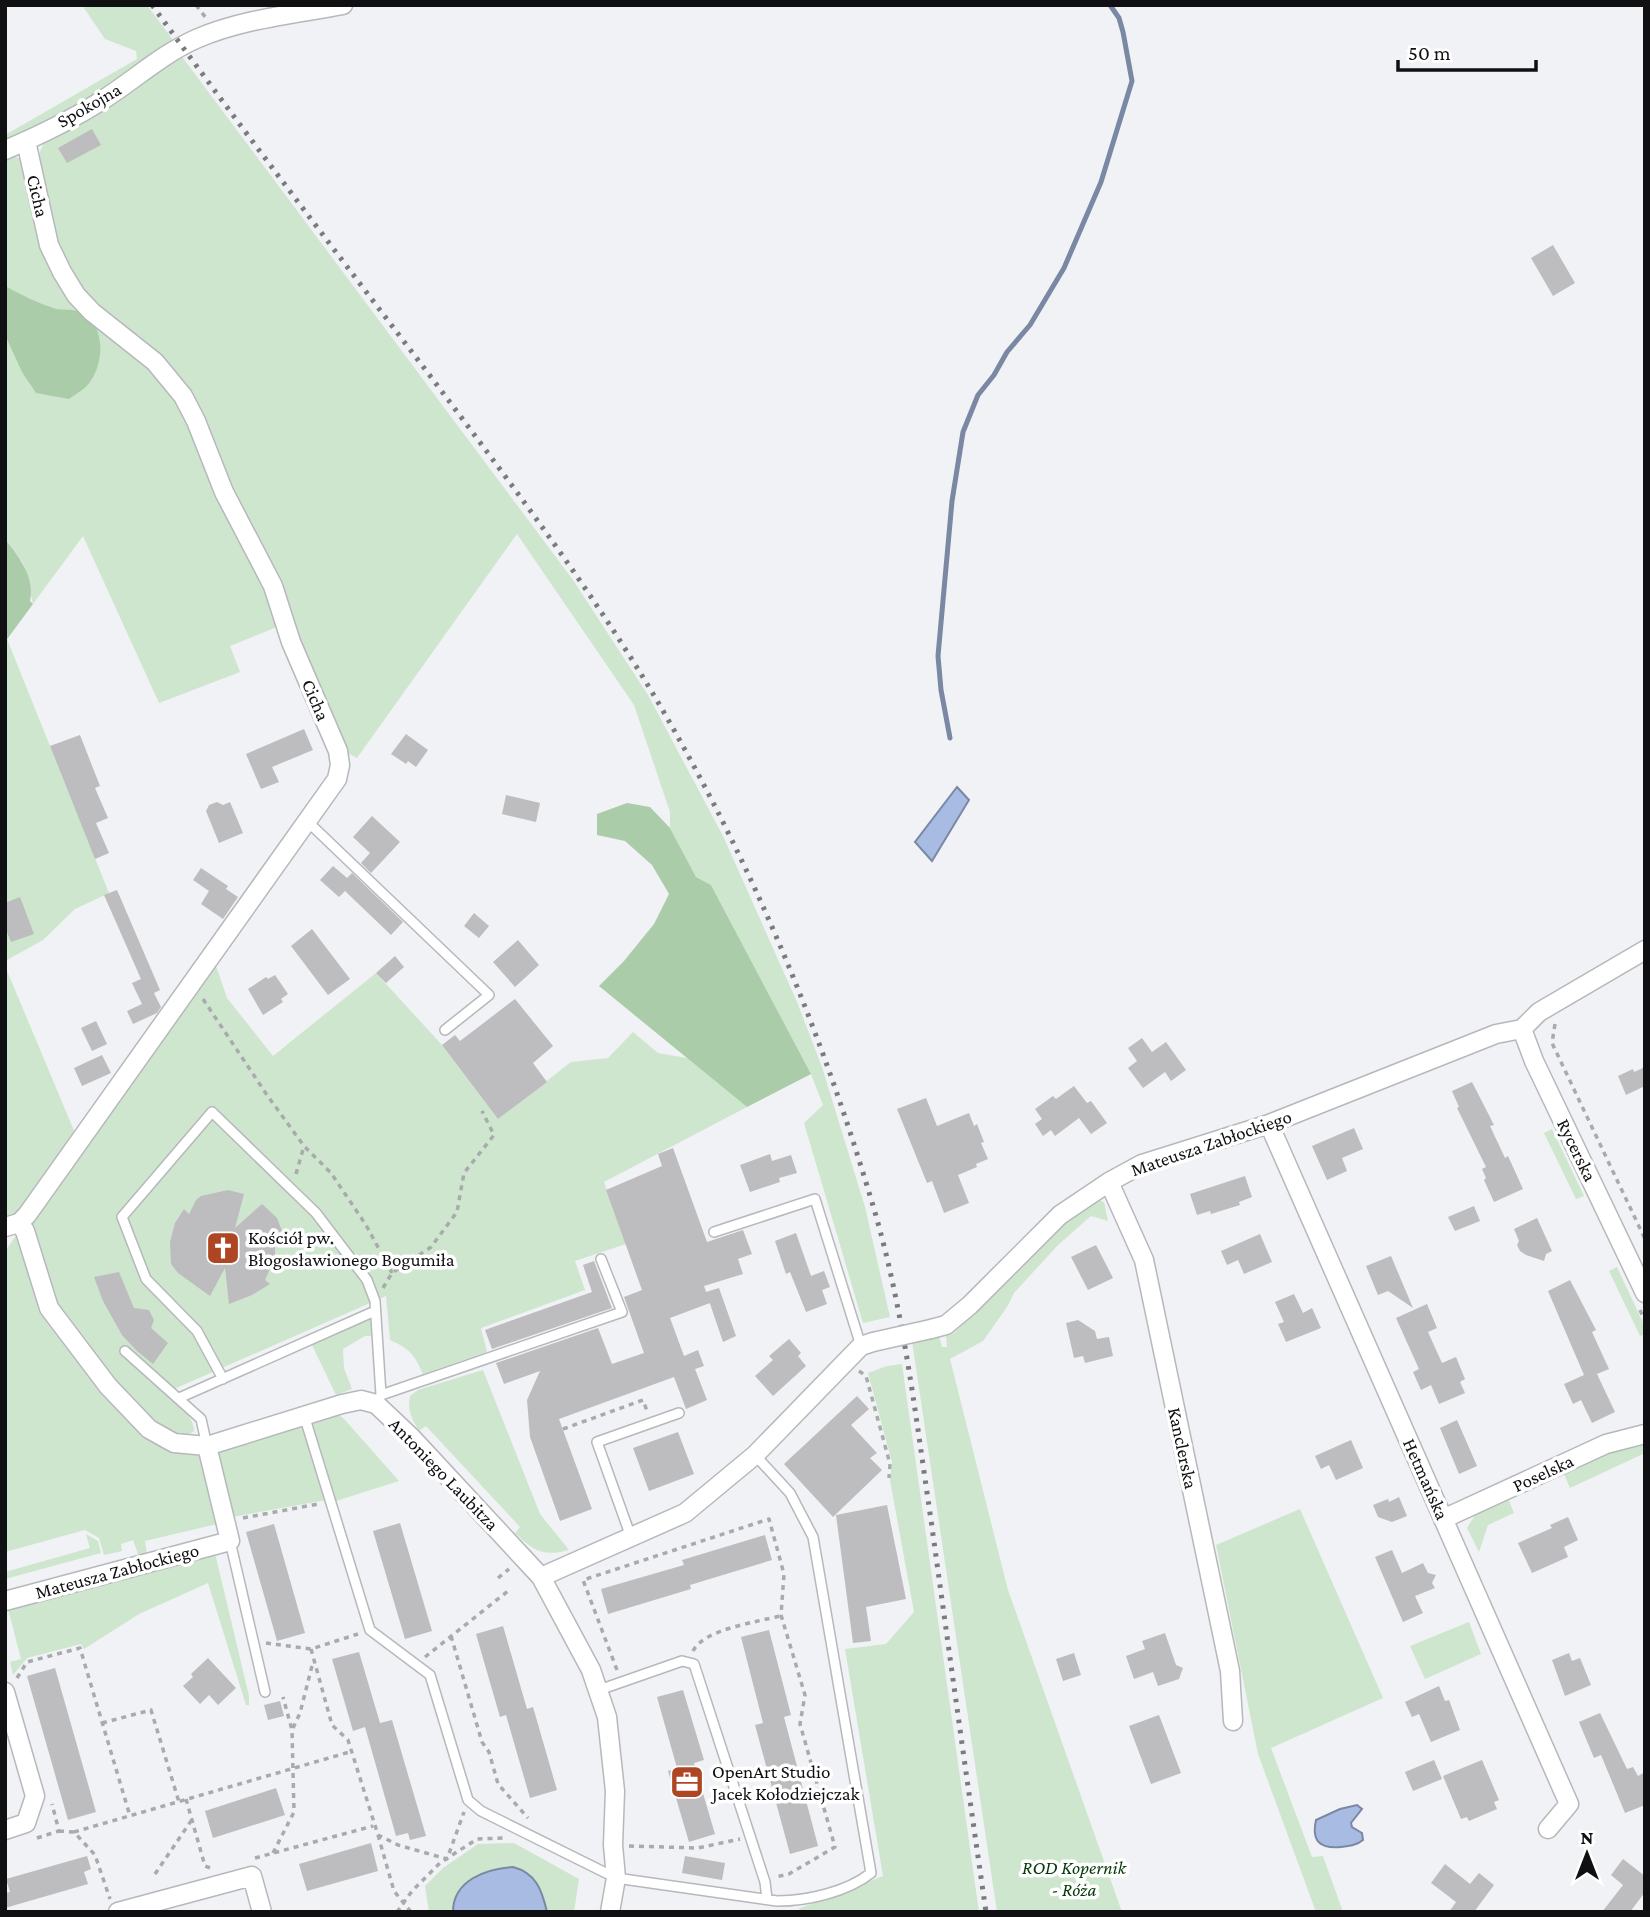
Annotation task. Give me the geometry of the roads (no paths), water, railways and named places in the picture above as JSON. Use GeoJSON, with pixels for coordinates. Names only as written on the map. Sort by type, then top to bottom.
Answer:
{"type":"FeatureCollection","features":[{"type":"Feature","properties":{"kind":"street","name":"Spokojna"},"geometry":{"type":"LineString","coordinates":[[5,150],[100,102],[170,53],[216,31],[343,5]]}},
{"type":"Feature","properties":{"kind":"street","name":"Cicha"},"geometry":{"type":"LineString","coordinates":[[12,1225],[192,983],[337,779],[340,765],[338,751],[290,642],[273,586],[224,492],[196,421],[183,396],[155,362],[92,312],[76,295],[62,272],[50,245],[26,141]]}},
{"type":"Feature","properties":{"kind":"street"},"geometry":{"type":"LineString","coordinates":[[1522,1029],[1539,1012],[1556,1001],[1645,950]]}},
{"type":"Feature","properties":{"kind":"street","name":"Mateusza Zabłockiego"},"geometry":{"type":"LineString","coordinates":[[867,1344],[946,1325],[970,1305],[1060,1215],[1109,1182],[1142,1164],[1269,1124],[1496,1034],[1522,1029]]}},
{"type":"Feature","properties":{"kind":"street","name":"Rycerska"},"geometry":{"type":"LineString","coordinates":[[1522,1029],[1534,1061],[1645,1293]]}},
{"type":"Feature","properties":{"kind":"street","name":"Hetmańska"},"geometry":{"type":"LineString","coordinates":[[1269,1124],[1569,1804],[1548,1829]]}},
{"type":"Feature","properties":{"kind":"street","name":"Kanclerska"},"geometry":{"type":"LineString","coordinates":[[1109,1182],[1144,1260],[1230,1671],[1233,1721]]}},
{"type":"Feature","properties":{"kind":"street","name":"Antoniego Laubitza"},"geometry":{"type":"LineString","coordinates":[[12,1225],[25,1231],[49,1308],[108,1386],[149,1429],[174,1443],[207,1446],[304,1415],[361,1400],[379,1399],[541,1577],[591,1670],[607,1717],[615,1791],[613,1845],[616,1878],[610,1912]]}},
{"type":"Feature","properties":{"kind":"street"},"geometry":{"type":"LineString","coordinates":[[541,1577],[685,1513],[755,1455],[867,1344]]}},
{"type":"Feature","properties":{"kind":"street","name":"Poselska"},"geometry":{"type":"LineString","coordinates":[[1443,1519],[1606,1444],[1645,1434]]}},
{"type":"Feature","properties":{"kind":"street"},"geometry":{"type":"LineString","coordinates":[[207,1446],[230,1541]]}},
{"type":"Feature","properties":{"kind":"street","name":"Mateusza Zabłockiego"},"geometry":{"type":"LineString","coordinates":[[5,1601],[230,1541]]}},
{"type":"Feature","properties":{"kind":"street"},"geometry":{"type":"LineString","coordinates":[[5,1692],[35,1796],[26,1823],[5,1830]]}},
{"type":"Feature","properties":{"kind":"street"},"geometry":{"type":"LineString","coordinates":[[114,1906],[252,1876],[262,1912]]}},
{"type":"Feature","properties":{"kind":"lane"},"geometry":{"type":"LineString","coordinates":[[307,821],[489,995],[445,1030]]}},
{"type":"Feature","properties":{"kind":"lane"},"geometry":{"type":"LineString","coordinates":[[223,1379],[197,1331],[146,1279],[122,1217],[212,1112],[316,1213],[368,1280],[375,1306],[379,1399],[622,1312],[601,1259]]}},
{"type":"Feature","properties":{"kind":"lane"},"geometry":{"type":"LineString","coordinates":[[714,1232],[815,1199],[867,1344]]}},
{"type":"Feature","properties":{"kind":"lane"},"geometry":{"type":"LineString","coordinates":[[179,1398],[375,1306]]}},
{"type":"Feature","properties":{"kind":"lane"},"geometry":{"type":"LineString","coordinates":[[125,1351],[201,1419],[207,1446]]}},
{"type":"Feature","properties":{"kind":"lane"},"geometry":{"type":"LineString","coordinates":[[631,1537],[597,1442],[679,1413]]}},
{"type":"Feature","properties":{"kind":"lane"},"geometry":{"type":"LineString","coordinates":[[304,1415],[370,1630],[430,1675],[468,1800],[481,1811],[616,1878],[767,1899],[795,1900],[857,1884],[871,1873],[813,1537],[790,1493],[755,1455]]}},
{"type":"Feature","properties":{"kind":"lane"},"geometry":{"type":"LineString","coordinates":[[230,1541],[265,1692]]}},
{"type":"Feature","properties":{"kind":"lane"},"geometry":{"type":"LineString","coordinates":[[599,1689],[674,1664],[694,1664],[764,1879],[767,1899]]}},
{"type":"Feature","properties":{"kind":"water"},"geometry":{"type":"Polygon","coordinates":[[[957,787],[969,800],[932,861],[915,842],[957,787]]]}},
{"type":"Feature","properties":{"kind":"water"},"geometry":{"type":"Polygon","coordinates":[[[1357,1805],[1362,1809],[1351,1823],[1352,1827],[1362,1833],[1363,1840],[1341,1847],[1328,1847],[1319,1843],[1315,1834],[1316,1820],[1357,1805]]]}},
{"type":"Feature","properties":{"kind":"water"},"geometry":{"type":"Polygon","coordinates":[[[513,1867],[533,1878],[547,1912],[453,1912],[454,1901],[459,1892],[473,1878],[492,1870],[513,1867]]]}},
{"type":"Feature","properties":{"kind":"waterway"},"geometry":{"type":"LineString","coordinates":[[950,738],[938,656],[952,501],[963,432],[978,395],[1007,352],[1030,325],[1064,268],[1101,182],[1132,81],[1119,18],[1110,5]]}},
{"type":"Feature","properties":{"kind":"railway"},"geometry":{"type":"LineString","coordinates":[[152,5],[490,456],[599,608],[685,750],[719,814],[779,944],[832,1078],[886,1253],[914,1405],[986,1912]]}},
{"type":"Feature","properties":{"kind":"place","name":"Kościół pw. Błogosławionego Bogumiła"},"geometry":{"type":"Point","coordinates":[223,1248]}},
{"type":"Feature","properties":{"kind":"place","name":"OpenArt Studio Jacek Kołodziejczak"},"geometry":{"type":"Point","coordinates":[687,1782]}},
{"type":"Feature","properties":{"kind":"park label","name":"ROD Kopernik - Róża"},"geometry":{"type":"Point","coordinates":[1074,1878]}}]}
